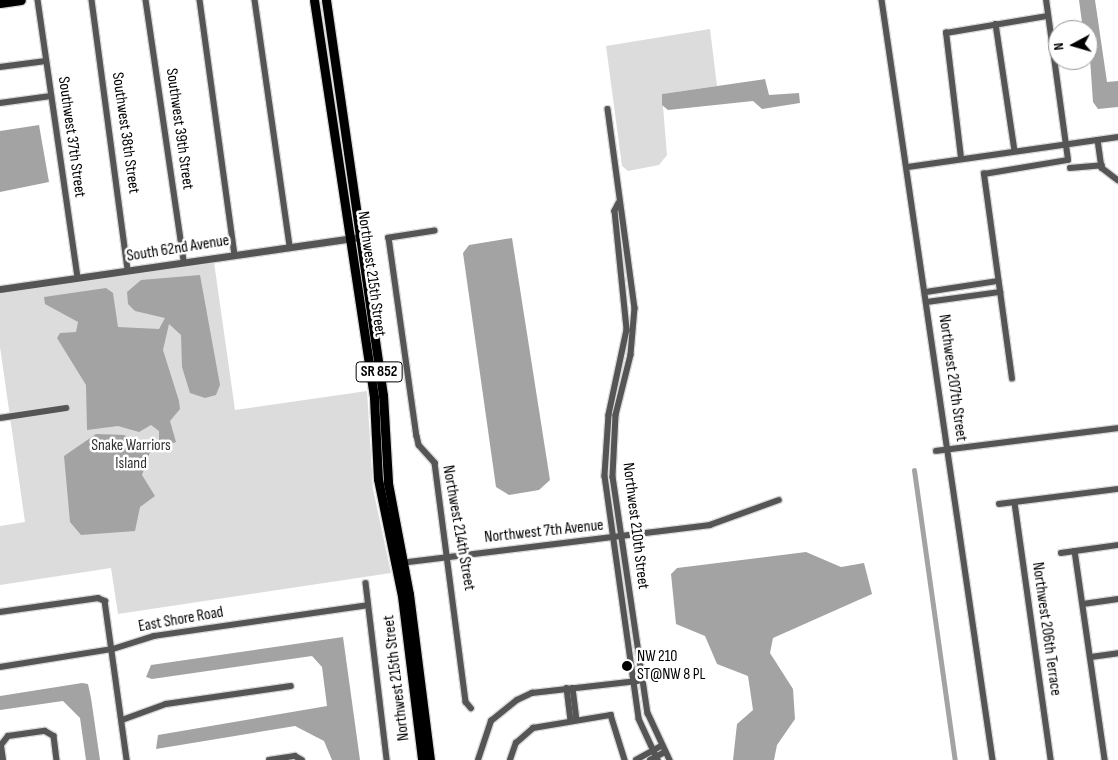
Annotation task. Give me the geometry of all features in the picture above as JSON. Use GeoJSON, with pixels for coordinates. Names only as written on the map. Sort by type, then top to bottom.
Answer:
{"type":"FeatureCollection","features":[{"type":"Feature","properties":{"kind":"main road"},"geometry":{"type":"LineString","coordinates":[[0,3],[21,0]]}},
{"type":"Feature","properties":{"kind":"main road","name":"Northwest 215th Street"},"geometry":{"type":"LineString","coordinates":[[314,0],[326,77],[356,238]]}},
{"type":"Feature","properties":{"kind":"main road","name":"Northwest 215th Street"},"geometry":{"type":"LineString","coordinates":[[326,0],[337,75],[374,398],[378,479],[401,563],[430,760]]}},
{"type":"Feature","properties":{"kind":"main road"},"geometry":{"type":"LineString","coordinates":[[326,77],[337,75]]}},
{"type":"Feature","properties":{"kind":"main road","name":"Northwest 215th Street"},"geometry":{"type":"LineString","coordinates":[[401,563],[422,760]]}},
{"type":"Feature","properties":{"kind":"street","name":"Southwest 37th Street"},"geometry":{"type":"LineString","coordinates":[[38,0],[78,278]]}},
{"type":"Feature","properties":{"kind":"street","name":"Southwest 38th Street"},"geometry":{"type":"LineString","coordinates":[[92,0],[128,271]]}},
{"type":"Feature","properties":{"kind":"street","name":"Southwest 39th Street"},"geometry":{"type":"LineString","coordinates":[[146,0],[184,262]]}},
{"type":"Feature","properties":{"kind":"street"},"geometry":{"type":"LineString","coordinates":[[200,0],[235,254]]}},
{"type":"Feature","properties":{"kind":"street"},"geometry":{"type":"LineString","coordinates":[[255,0],[290,247]]}},
{"type":"Feature","properties":{"kind":"street","name":"Northwest 207th Street"},"geometry":{"type":"LineString","coordinates":[[882,0],[908,167],[993,760]]}},
{"type":"Feature","properties":{"kind":"street"},"geometry":{"type":"LineString","coordinates":[[1012,379],[984,174],[1065,163],[1069,152],[1046,0]]}},
{"type":"Feature","properties":{"kind":"street"},"geometry":{"type":"LineString","coordinates":[[961,158],[946,33],[1048,16]]}},
{"type":"Feature","properties":{"kind":"street"},"geometry":{"type":"LineString","coordinates":[[996,24],[1015,151]]}},
{"type":"Feature","properties":{"kind":"street"},"geometry":{"type":"LineString","coordinates":[[0,68],[46,61]]}},
{"type":"Feature","properties":{"kind":"street"},"geometry":{"type":"LineString","coordinates":[[0,103],[51,96]]}},
{"type":"Feature","properties":{"kind":"street","name":"Northwest 210th Street"},"geometry":{"type":"LineString","coordinates":[[608,109],[619,203],[635,308],[631,355],[613,448],[622,536],[648,714],[663,749],[670,760]]}},
{"type":"Feature","properties":{"kind":"street"},"geometry":{"type":"LineString","coordinates":[[908,167],[1118,137]]}},
{"type":"Feature","properties":{"kind":"street"},"geometry":{"type":"LineString","coordinates":[[1098,140],[1102,165],[1118,180]]}},
{"type":"Feature","properties":{"kind":"street"},"geometry":{"type":"LineString","coordinates":[[1070,168],[1102,165]]}},
{"type":"Feature","properties":{"kind":"street"},"geometry":{"type":"LineString","coordinates":[[1111,174],[1118,173]]}},
{"type":"Feature","properties":{"kind":"street","name":"Northwest 210th Street"},"geometry":{"type":"LineString","coordinates":[[619,203],[615,211],[627,330],[606,447],[612,539],[639,719],[654,757]]}},
{"type":"Feature","properties":{"kind":"street","name":"Northwest 214th Street"},"geometry":{"type":"LineString","coordinates":[[435,231],[389,238],[419,445],[434,463],[450,556],[466,702],[471,708]]}},
{"type":"Feature","properties":{"kind":"street","name":"South 62nd Avenue"},"geometry":{"type":"LineString","coordinates":[[0,289],[356,238]]}},
{"type":"Feature","properties":{"kind":"street"},"geometry":{"type":"LineString","coordinates":[[926,292],[998,281]]}},
{"type":"Feature","properties":{"kind":"street"},"geometry":{"type":"LineString","coordinates":[[978,284],[980,294]]}},
{"type":"Feature","properties":{"kind":"street"},"geometry":{"type":"LineString","coordinates":[[967,286],[968,296]]}},
{"type":"Feature","properties":{"kind":"street"},"geometry":{"type":"LineString","coordinates":[[927,302],[1000,292]]}},
{"type":"Feature","properties":{"kind":"street"},"geometry":{"type":"LineString","coordinates":[[0,418],[66,408]]}},
{"type":"Feature","properties":{"kind":"street"},"geometry":{"type":"LineString","coordinates":[[936,451],[1118,428]]}},
{"type":"Feature","properties":{"kind":"street"},"geometry":{"type":"LineString","coordinates":[[999,504],[1118,490]]}},
{"type":"Feature","properties":{"kind":"street","name":"Northwest 7th Avenue"},"geometry":{"type":"LineString","coordinates":[[401,563],[612,539],[622,536],[710,525],[779,500]]}},
{"type":"Feature","properties":{"kind":"street","name":"Northwest 206th Terrace"},"geometry":{"type":"LineString","coordinates":[[1014,503],[1051,760]]}},
{"type":"Feature","properties":{"kind":"street"},"geometry":{"type":"LineString","coordinates":[[1061,553],[1118,545]]}},
{"type":"Feature","properties":{"kind":"street"},"geometry":{"type":"LineString","coordinates":[[1075,551],[1105,760]]}},
{"type":"Feature","properties":{"kind":"street"},"geometry":{"type":"LineString","coordinates":[[366,583],[386,760]]}},
{"type":"Feature","properties":{"kind":"street"},"geometry":{"type":"LineString","coordinates":[[0,612],[98,598],[105,601],[127,760]]}},
{"type":"Feature","properties":{"kind":"street"},"geometry":{"type":"LineString","coordinates":[[1083,604],[1118,599]]}},
{"type":"Feature","properties":{"kind":"street","name":"East Shore Road"},"geometry":{"type":"LineString","coordinates":[[0,666],[113,649],[154,636],[368,605]]}},
{"type":"Feature","properties":{"kind":"street"},"geometry":{"type":"LineString","coordinates":[[1091,657],[1118,653]]}},
{"type":"Feature","properties":{"kind":"street"},"geometry":{"type":"LineString","coordinates":[[478,760],[491,721],[506,706],[532,693],[643,681]]}},
{"type":"Feature","properties":{"kind":"street"},"geometry":{"type":"LineString","coordinates":[[122,720],[166,704],[290,686]]}},
{"type":"Feature","properties":{"kind":"street"},"geometry":{"type":"LineString","coordinates":[[570,688],[574,720]]}},
{"type":"Feature","properties":{"kind":"street"},"geometry":{"type":"LineString","coordinates":[[510,760],[516,743],[533,728],[611,715],[625,760]]}},
{"type":"Feature","properties":{"kind":"street"},"geometry":{"type":"LineString","coordinates":[[3,760],[3,740],[50,732],[57,760]]}},
{"type":"Feature","properties":{"kind":"street"},"geometry":{"type":"LineString","coordinates":[[636,760],[654,757],[663,749]]}},
{"type":"Feature","properties":{"kind":"street"},"geometry":{"type":"LineString","coordinates":[[269,760],[301,759]]}},
{"type":"Feature","properties":{"kind":"green space"},"geometry":{"type":"Polygon","coordinates":[[[710,29],[717,86],[662,94],[667,155],[659,165],[628,171],[622,166],[606,46],[710,29]]]}},
{"type":"Feature","properties":{"kind":"green space","name":"Snake Warriors Island"},"geometry":{"type":"Polygon","coordinates":[[[214,262],[235,410],[367,391],[373,489],[391,573],[118,614],[111,568],[0,585],[0,526],[25,522],[0,347],[0,293],[214,262]]]}},
{"type":"Feature","properties":{"kind":"shaded area"},"geometry":{"type":"Polygon","coordinates":[[[1079,0],[1095,0],[1098,20],[1082,20],[1079,0]]]}},
{"type":"Feature","properties":{"kind":"shaded area"},"geometry":{"type":"Polygon","coordinates":[[[1098,20],[1107,82],[1118,81],[1118,107],[1098,109],[1093,102],[1091,70],[1098,70],[1098,20]]]}},
{"type":"Feature","properties":{"kind":"shaded area"},"geometry":{"type":"Polygon","coordinates":[[[765,79],[769,95],[799,93],[800,103],[762,109],[753,101],[668,110],[662,105],[662,94],[765,79]]]}},
{"type":"Feature","properties":{"kind":"shaded area"},"geometry":{"type":"Polygon","coordinates":[[[39,125],[49,182],[0,192],[0,131],[39,125]]]}},
{"type":"Feature","properties":{"kind":"shaded area"},"geometry":{"type":"Polygon","coordinates":[[[512,238],[550,480],[539,490],[509,495],[496,487],[463,253],[469,245],[512,238]]]}},
{"type":"Feature","properties":{"kind":"shaded area"},"geometry":{"type":"Polygon","coordinates":[[[200,275],[220,385],[216,395],[205,398],[190,393],[182,367],[181,335],[169,324],[163,350],[179,401],[180,409],[170,421],[176,442],[159,448],[159,431],[151,425],[139,432],[118,426],[87,430],[86,385],[57,338],[60,333],[76,332],[78,322],[45,304],[44,297],[106,288],[113,293],[118,327],[159,329],[165,318],[135,311],[128,304],[127,292],[141,280],[200,275]]]}},
{"type":"Feature","properties":{"kind":"shaded area"},"geometry":{"type":"Polygon","coordinates":[[[96,434],[124,435],[151,449],[142,475],[155,496],[140,507],[135,531],[81,535],[70,522],[64,456],[96,434]]]}},
{"type":"Feature","properties":{"kind":"shaded area"},"geometry":{"type":"Polygon","coordinates":[[[806,552],[841,567],[864,563],[872,594],[773,638],[770,653],[793,689],[795,719],[777,745],[774,760],[733,760],[737,724],[753,710],[748,676],[717,664],[705,636],[676,624],[671,574],[677,568],[806,552]]]}},
{"type":"Feature","properties":{"kind":"shaded area"},"geometry":{"type":"Polygon","coordinates":[[[343,637],[360,760],[332,760],[324,741],[295,726],[156,749],[158,735],[327,706],[322,667],[312,656],[152,679],[146,677],[151,665],[343,637]]]}},
{"type":"Feature","properties":{"kind":"shaded area"},"geometry":{"type":"Polygon","coordinates":[[[82,683],[88,684],[100,760],[86,760],[80,718],[63,701],[0,710],[0,696],[82,683]]]}},
{"type":"Feature","properties":{"kind":"waterway"},"geometry":{"type":"LineString","coordinates":[[914,470],[955,760]]}},
{"type":"Feature","properties":{"kind":"place","name":"NW 210 ST@NW 8 PL"},"geometry":{"type":"Point","coordinates":[627,666]}}]}
